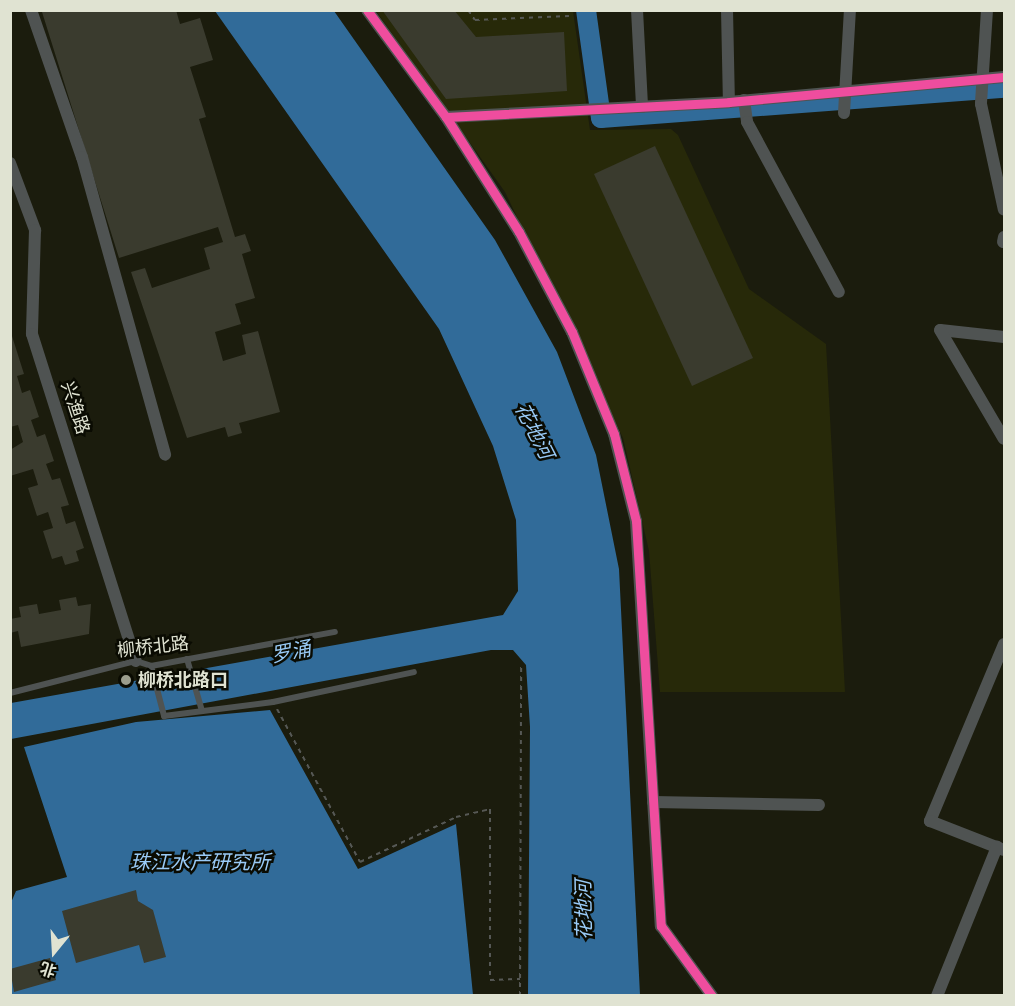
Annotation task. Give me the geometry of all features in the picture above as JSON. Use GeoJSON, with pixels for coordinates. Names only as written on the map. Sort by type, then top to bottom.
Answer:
{"type":"FeatureCollection","features":[{"type":"Feature","properties":{"kind":"street"},"geometry":{"type":"LineString","coordinates":[[31,10],[82,157],[165,455]]}},
{"type":"Feature","properties":{"kind":"street"},"geometry":{"type":"LineString","coordinates":[[367,10],[446,117],[519,232],[572,332],[614,434],[636,521],[661,926],[712,996]]}},
{"type":"Feature","properties":{"kind":"street"},"geometry":{"type":"LineString","coordinates":[[637,10],[642,107]]}},
{"type":"Feature","properties":{"kind":"street"},"geometry":{"type":"LineString","coordinates":[[727,10],[729,102]]}},
{"type":"Feature","properties":{"kind":"street"},"geometry":{"type":"LineString","coordinates":[[844,113],[850,10]]}},
{"type":"Feature","properties":{"kind":"street"},"geometry":{"type":"LineString","coordinates":[[987,10],[981,104],[1005,210]]}},
{"type":"Feature","properties":{"kind":"street"},"geometry":{"type":"LineString","coordinates":[[446,117],[729,102],[981,81],[1005,77]]}},
{"type":"Feature","properties":{"kind":"street"},"geometry":{"type":"LineString","coordinates":[[744,100],[747,122],[839,292]]}},
{"type":"Feature","properties":{"kind":"street","name":"兴渔路"},"geometry":{"type":"LineString","coordinates":[[10,163],[35,230],[32,334],[136,660]]}},
{"type":"Feature","properties":{"kind":"street"},"geometry":{"type":"LineString","coordinates":[[1005,337],[940,330],[1005,439]]}},
{"type":"Feature","properties":{"kind":"street"},"geometry":{"type":"LineString","coordinates":[[937,996],[1001,849],[930,821],[1005,644]]}},
{"type":"Feature","properties":{"kind":"street"},"geometry":{"type":"LineString","coordinates":[[653,802],[819,805]]}},
{"type":"Feature","properties":{"kind":"lane","name":"柳桥北路"},"geometry":{"type":"LineString","coordinates":[[10,693],[136,660],[151,666],[335,632]]}},
{"type":"Feature","properties":{"kind":"lane"},"geometry":{"type":"LineString","coordinates":[[187,659],[201,711]]}},
{"type":"Feature","properties":{"kind":"lane"},"geometry":{"type":"LineString","coordinates":[[151,666],[164,716],[273,702],[414,672]]}},
{"type":"Feature","properties":{"kind":"path"},"geometry":{"type":"LineString","coordinates":[[468,10],[475,20],[569,16]]}},
{"type":"Feature","properties":{"kind":"path"},"geometry":{"type":"LineString","coordinates":[[520,996],[521,666]]}},
{"type":"Feature","properties":{"kind":"path"},"geometry":{"type":"LineString","coordinates":[[273,702],[360,862],[456,817],[490,808],[490,980],[520,979]]}},
{"type":"Feature","properties":{"kind":"shaded area"},"geometry":{"type":"Polygon","coordinates":[[[376,11],[573,11],[590,130],[671,129],[678,135],[749,289],[826,344],[845,692],[660,692],[649,551],[623,438],[505,192],[376,11]]]}},
{"type":"Feature","properties":{"kind":"water","name":"花地河"},"geometry":{"type":"Polygon","coordinates":[[[215,11],[334,11],[495,240],[557,352],[596,455],[619,569],[640,995],[528,995],[530,727],[526,665],[513,650],[491,650],[11,739],[11,703],[503,615],[518,591],[516,520],[493,446],[439,329],[215,11]]]}},
{"type":"Feature","properties":{"kind":"water","name":"珠江水产研究所"},"geometry":{"type":"Polygon","coordinates":[[[270,710],[358,869],[456,824],[473,995],[11,995],[10,905],[16,891],[67,877],[24,747],[136,722],[270,710]]]}},
{"type":"Feature","properties":{"kind":"building"},"geometry":{"type":"Polygon","coordinates":[[[176,10],[180,24],[200,18],[205,34],[213,60],[190,67],[206,117],[199,119],[235,237],[245,234],[251,251],[242,254],[255,298],[235,304],[241,324],[215,332],[223,361],[246,354],[242,335],[258,331],[280,412],[239,423],[242,433],[228,437],[225,427],[187,438],[131,272],[145,268],[152,288],[210,269],[204,248],[223,242],[218,227],[119,258],[42,12],[176,10]]]}},
{"type":"Feature","properties":{"kind":"building"},"geometry":{"type":"Polygon","coordinates":[[[382,10],[454,10],[476,37],[564,32],[567,91],[446,99],[382,10]]]}},
{"type":"Feature","properties":{"kind":"building"},"geometry":{"type":"Polygon","coordinates":[[[655,146],[753,358],[692,386],[594,174],[655,146]]]}},
{"type":"Feature","properties":{"kind":"building"},"geometry":{"type":"Polygon","coordinates":[[[12,336],[24,374],[17,376],[22,393],[30,390],[39,417],[31,420],[37,437],[45,434],[54,461],[46,464],[52,480],[60,478],[69,505],[61,507],[66,524],[75,521],[84,548],[76,551],[79,561],[65,565],[62,556],[52,559],[43,531],[53,528],[48,512],[37,516],[28,488],[38,485],[33,469],[10,476],[10,450],[23,442],[18,425],[10,427],[12,336]]]}},
{"type":"Feature","properties":{"kind":"building"},"geometry":{"type":"Polygon","coordinates":[[[76,597],[78,606],[91,604],[89,634],[21,647],[18,631],[10,633],[10,619],[21,617],[19,607],[37,604],[39,614],[61,610],[59,600],[76,597]]]}},
{"type":"Feature","properties":{"kind":"building"},"geometry":{"type":"Polygon","coordinates":[[[136,890],[138,901],[153,910],[166,957],[144,963],[139,945],[76,963],[62,911],[136,890]]]}},
{"type":"Feature","properties":{"kind":"building"},"geometry":{"type":"Polygon","coordinates":[[[50,958],[56,980],[14,992],[10,969],[50,958]]]}},
{"type":"Feature","properties":{"kind":"waterway"},"geometry":{"type":"LineString","coordinates":[[586,10],[601,118],[1004,88]]}},
{"type":"Feature","properties":{"kind":"cycle path"},"geometry":{"type":"LineString","coordinates":[[367,10],[446,117],[519,232],[572,332],[614,434],[636,521],[661,926],[712,996]]}},
{"type":"Feature","properties":{"kind":"cycle path"},"geometry":{"type":"LineString","coordinates":[[446,117],[729,102],[1004,77]]}},
{"type":"Feature","properties":{"kind":"place","name":"柳桥北路口"},"geometry":{"type":"Point","coordinates":[126,680]}},
{"type":"Feature","properties":{"kind":"water label","name":"罗涌"},"geometry":{"type":"Point","coordinates":[291,652]}}]}
